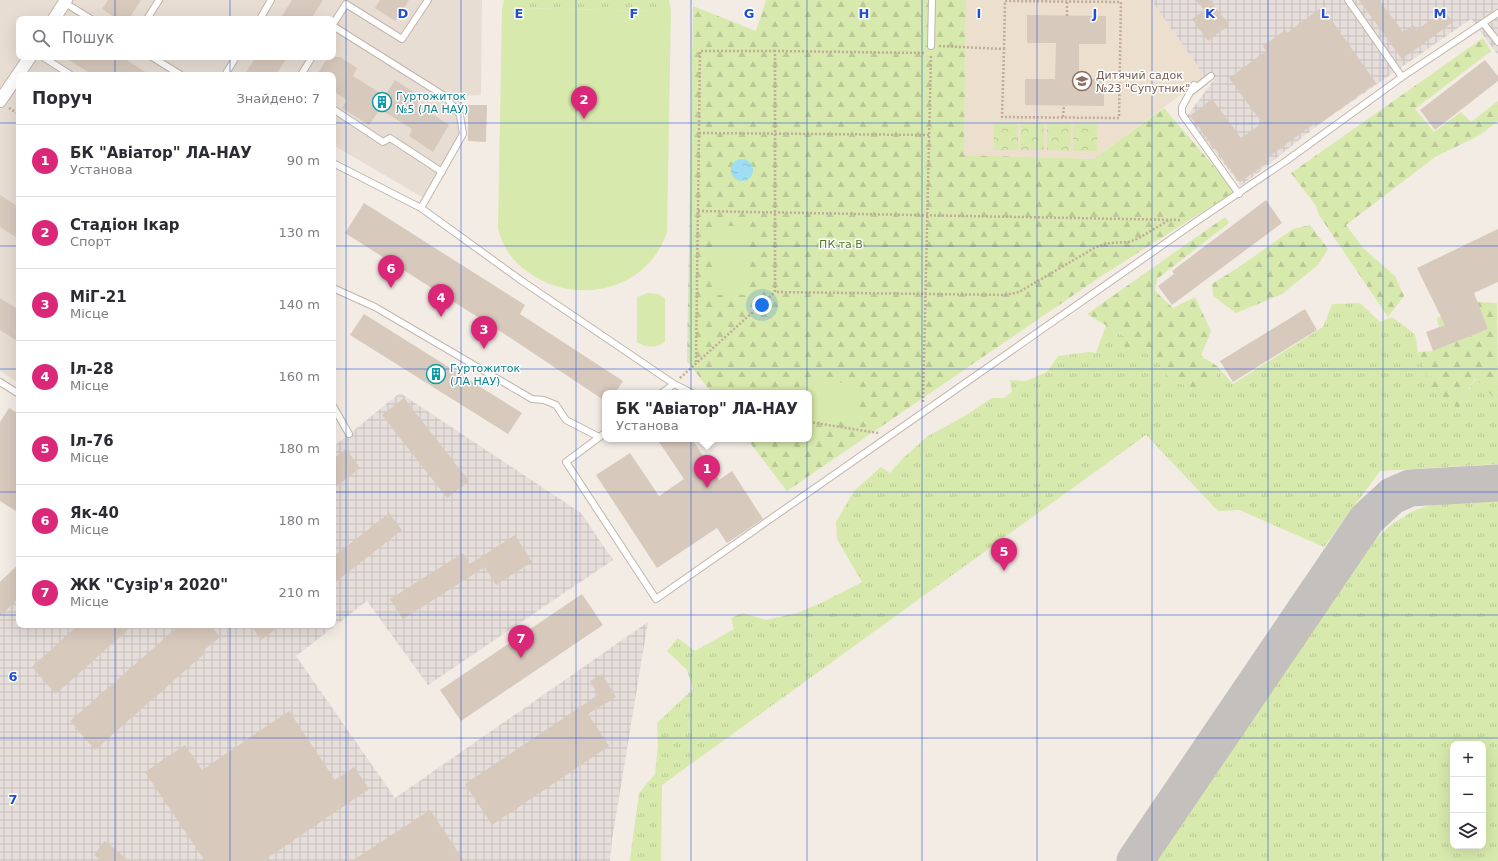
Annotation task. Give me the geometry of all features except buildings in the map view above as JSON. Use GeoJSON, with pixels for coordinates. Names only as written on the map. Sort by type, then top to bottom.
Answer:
{"type":"FeatureCollection","features":[{"type":"Feature","properties":{"kind":"street"},"geometry":{"type":"LineString","coordinates":[[56,16],[66,1]]}},
{"type":"Feature","properties":{"kind":"street"},"geometry":{"type":"LineString","coordinates":[[20,72],[28,60]]}},
{"type":"Feature","properties":{"kind":"street"},"geometry":{"type":"LineString","coordinates":[[0,101],[16,78]]}},
{"type":"Feature","properties":{"kind":"lane"},"geometry":{"type":"LineString","coordinates":[[149,16],[159,0]]}},
{"type":"Feature","properties":{"kind":"lane"},"geometry":{"type":"LineString","coordinates":[[262,16],[271,0]]}},
{"type":"Feature","properties":{"kind":"lane"},"geometry":{"type":"LineString","coordinates":[[336,20],[346,4],[402,39],[428,0]]}},
{"type":"Feature","properties":{"kind":"lane"},"geometry":{"type":"LineString","coordinates":[[931,46],[932,0]]}},
{"type":"Feature","properties":{"kind":"lane"},"geometry":{"type":"LineString","coordinates":[[1348,0],[1402,77]]}},
{"type":"Feature","properties":{"kind":"lane"},"geometry":{"type":"LineString","coordinates":[[66,1],[87,16]]}},
{"type":"Feature","properties":{"kind":"lane"},"geometry":{"type":"LineString","coordinates":[[602,435],[566,462],[656,599],[1197,221],[1239,194],[1402,77],[1498,13]]}},
{"type":"Feature","properties":{"kind":"lane"},"geometry":{"type":"LineString","coordinates":[[1483,23],[1498,42]]}},
{"type":"Feature","properties":{"kind":"lane"},"geometry":{"type":"LineString","coordinates":[[336,27],[446,97],[460,115],[463,134],[421,208]]}},
{"type":"Feature","properties":{"kind":"lane"},"geometry":{"type":"LineString","coordinates":[[48,60],[66,72]]}},
{"type":"Feature","properties":{"kind":"lane"},"geometry":{"type":"LineString","coordinates":[[157,60],[176,72]]}},
{"type":"Feature","properties":{"kind":"lane"},"geometry":{"type":"LineString","coordinates":[[227,72],[234,60]]}},
{"type":"Feature","properties":{"kind":"lane"},"geometry":{"type":"LineString","coordinates":[[303,72],[310,60]]}},
{"type":"Feature","properties":{"kind":"lane"},"geometry":{"type":"LineString","coordinates":[[1190,92],[1211,76]]}},
{"type":"Feature","properties":{"kind":"lane"},"geometry":{"type":"LineString","coordinates":[[1194,85],[1182,107],[1182,114],[1239,194]]}},
{"type":"Feature","properties":{"kind":"lane"},"geometry":{"type":"LineString","coordinates":[[336,111],[384,142],[390,138],[442,172]]}},
{"type":"Feature","properties":{"kind":"lane"},"geometry":{"type":"LineString","coordinates":[[336,165],[421,208],[522,281],[674,384],[686,390]]}},
{"type":"Feature","properties":{"kind":"lane"},"geometry":{"type":"LineString","coordinates":[[336,289],[375,307],[532,399],[544,400],[556,405],[566,420],[599,437]]}},
{"type":"Feature","properties":{"kind":"lane"},"geometry":{"type":"LineString","coordinates":[[0,382],[16,392]]}},
{"type":"Feature","properties":{"kind":"lane"},"geometry":{"type":"LineString","coordinates":[[666,390],[674,384]]}},
{"type":"Feature","properties":{"kind":"lane"},"geometry":{"type":"LineString","coordinates":[[336,411],[349,434]]}},
{"type":"Feature","properties":{"kind":"path"},"geometry":{"type":"LineString","coordinates":[[1005,1],[1067,2],[1121,2],[1120,118],[1002,117],[1005,1]]}},
{"type":"Feature","properties":{"kind":"path"},"geometry":{"type":"LineString","coordinates":[[1067,2],[1067,16]]}},
{"type":"Feature","properties":{"kind":"path"},"geometry":{"type":"LineString","coordinates":[[931,46],[1004,49]]}},
{"type":"Feature","properties":{"kind":"path"},"geometry":{"type":"LineString","coordinates":[[696,362],[700,51],[931,53],[923,413]]}},
{"type":"Feature","properties":{"kind":"path"},"geometry":{"type":"LineString","coordinates":[[775,51],[775,292]]}},
{"type":"Feature","properties":{"kind":"path"},"geometry":{"type":"LineString","coordinates":[[1063,117],[1064,105]]}},
{"type":"Feature","properties":{"kind":"path"},"geometry":{"type":"LineString","coordinates":[[699,133],[929,135]]}},
{"type":"Feature","properties":{"kind":"path"},"geometry":{"type":"LineString","coordinates":[[698,211],[1197,221]]}},
{"type":"Feature","properties":{"kind":"path"},"geometry":{"type":"LineString","coordinates":[[674,384],[696,362],[775,292],[1006,295],[1019,292],[1096,247],[1130,242],[1169,220]]}},
{"type":"Feature","properties":{"kind":"path"},"geometry":{"type":"LineString","coordinates":[[812,422],[891,435]]}},
{"type":"Feature","properties":{"kind":"shaded area"},"geometry":{"type":"Polygon","coordinates":[[[0,0],[482,0],[481,95],[461,96],[462,142],[429,201],[336,147],[336,72],[16,72],[16,381],[0,371],[0,0]]]}},
{"type":"Feature","properties":{"kind":"shaded area","name":"Дитячий садок №23 \"Супутник\""},"geometry":{"type":"Polygon","coordinates":[[[966,0],[1151,0],[1205,77],[1093,159],[964,155],[966,0]]]}},
{"type":"Feature","properties":{"kind":"shaded area"},"geometry":{"type":"Polygon","coordinates":[[[1151,0],[1498,0],[1498,55],[1471,19],[1318,125],[1241,186],[1187,116],[1216,77],[1205,77],[1151,0]]]}},
{"type":"Feature","properties":{"kind":"shaded area"},"geometry":{"type":"Polygon","coordinates":[[[400,393],[581,513],[613,560],[428,685],[367,601],[336,625],[336,445],[400,393]]]}},
{"type":"Feature","properties":{"kind":"shaded area"},"geometry":{"type":"Polygon","coordinates":[[[16,567],[16,628],[332,628],[296,656],[395,798],[648,622],[612,840],[610,861],[0,861],[0,582],[16,567]]]}},
{"type":"Feature","properties":{"kind":"green space"},"geometry":{"type":"Polygon","coordinates":[[[504,0],[517,0],[515,8],[658,11],[655,0],[669,0],[671,11],[667,232],[658,252],[644,268],[627,280],[608,287],[588,290],[567,289],[547,283],[528,272],[517,263],[508,253],[502,241],[498,228],[502,8],[504,0]]]}},
{"type":"Feature","properties":{"kind":"green space"},"geometry":{"type":"Polygon","coordinates":[[[517,0],[655,0],[658,11],[514,8],[517,0]]]}},
{"type":"Feature","properties":{"kind":"green space","name":"ПК та В"},"geometry":{"type":"Polygon","coordinates":[[[766,0],[966,0],[964,155],[1093,159],[1164,108],[1235,191],[1100,277],[787,491],[749,442],[812,442],[812,390],[710,390],[687,361],[693,6],[756,31],[766,0]]]}},
{"type":"Feature","properties":{"kind":"green space"},"geometry":{"type":"Polygon","coordinates":[[[1483,38],[1491,51],[1415,109],[1434,132],[1461,112],[1471,122],[1498,101],[1498,121],[1480,135],[1435,157],[1346,225],[1363,248],[1395,276],[1404,296],[1388,317],[1319,215],[1316,206],[1291,173],[1483,38]]]}},
{"type":"Feature","properties":{"kind":"green space"},"geometry":{"type":"Polygon","coordinates":[[[994,123],[1018,123],[1018,150],[994,150],[994,123]]]}},
{"type":"Feature","properties":{"kind":"green space"},"geometry":{"type":"Polygon","coordinates":[[[1021,123],[1044,123],[1044,150],[1020,150],[1021,123]]]}},
{"type":"Feature","properties":{"kind":"green space"},"geometry":{"type":"Polygon","coordinates":[[[1047,123],[1071,123],[1070,151],[1047,150],[1047,123]]]}},
{"type":"Feature","properties":{"kind":"green space"},"geometry":{"type":"Polygon","coordinates":[[[1073,124],[1097,124],[1097,151],[1073,151],[1073,124]]]}},
{"type":"Feature","properties":{"kind":"green space"},"geometry":{"type":"Polygon","coordinates":[[[1225,217],[1229,223],[1157,279],[1155,291],[1173,308],[1195,297],[1211,331],[1201,356],[1217,366],[1216,379],[1208,392],[1171,381],[1145,346],[1125,356],[1124,336],[1087,314],[1225,217]]]}},
{"type":"Feature","properties":{"kind":"green space"},"geometry":{"type":"Polygon","coordinates":[[[1310,225],[1328,249],[1318,265],[1282,294],[1236,313],[1213,296],[1212,284],[1293,229],[1310,225]]]}},
{"type":"Feature","properties":{"kind":"green space"},"geometry":{"type":"Polygon","coordinates":[[[713,226],[749,226],[748,295],[712,295],[713,226]]]}},
{"type":"Feature","properties":{"kind":"green space"},"geometry":{"type":"Polygon","coordinates":[[[648,293],[658,294],[665,298],[665,342],[655,346],[647,346],[637,342],[637,297],[648,293]]]}},
{"type":"Feature","properties":{"kind":"green space"},"geometry":{"type":"Polygon","coordinates":[[[1479,302],[1497,303],[1498,399],[1496,400],[1475,378],[1458,409],[1430,386],[1418,352],[1433,351],[1488,329],[1480,310],[1439,327],[1437,318],[1479,302]]]}},
{"type":"Feature","properties":{"kind":"green space"},"geometry":{"type":"Polygon","coordinates":[[[1360,303],[1380,322],[1392,317],[1415,334],[1418,352],[1458,408],[1476,378],[1496,400],[1498,399],[1498,464],[1380,471],[1324,547],[1239,510],[1218,511],[1146,435],[662,785],[661,861],[629,861],[639,793],[655,774],[658,746],[657,723],[693,689],[687,670],[667,651],[678,638],[695,651],[734,629],[731,618],[743,613],[766,620],[797,613],[819,604],[862,582],[837,539],[836,522],[854,491],[881,467],[890,473],[902,459],[928,436],[963,417],[992,398],[1004,398],[1012,392],[1010,380],[1026,381],[1047,372],[1058,356],[1089,352],[1096,353],[1106,325],[1145,346],[1157,361],[1216,379],[1217,366],[1233,384],[1323,327],[1332,304],[1360,303]]]}},
{"type":"Feature","properties":{"kind":"green space"},"geometry":{"type":"Polygon","coordinates":[[[800,380],[858,384],[855,419],[812,416],[812,390],[799,390],[800,380]]]}},
{"type":"Feature","properties":{"kind":"green space"},"geometry":{"type":"Polygon","coordinates":[[[1498,501],[1498,861],[1154,861],[1369,545],[1392,524],[1413,511],[1434,504],[1498,501]]]}},
{"type":"Feature","properties":{"kind":"water"},"geometry":{"type":"Polygon","coordinates":[[[742,159],[750,162],[753,170],[750,178],[742,181],[734,178],[731,170],[734,162],[742,159]]]}},
{"type":"Feature","properties":{"kind":"taxiway"},"geometry":{"type":"LineString","coordinates":[[1135,861],[1367,519],[1392,496],[1410,488],[1498,483]]}},
{"type":"Feature","properties":{"kind":"place","name":"Дитячий садок №23 \"Супутник\""},"geometry":{"type":"Point","coordinates":[1082,81]}},
{"type":"Feature","properties":{"kind":"place","name":"Гуртожиток №5 (ЛА НАУ)"},"geometry":{"type":"Point","coordinates":[382,102]}},
{"type":"Feature","properties":{"kind":"place","name":"Стадіон Ікар"},"geometry":{"type":"Point","coordinates":[584,119]}},
{"type":"Feature","properties":{"kind":"place","name":"Як-40"},"geometry":{"type":"Point","coordinates":[391,288]}},
{"type":"Feature","properties":{"kind":"place","name":"Іл-28"},"geometry":{"type":"Point","coordinates":[441,317]}},
{"type":"Feature","properties":{"kind":"place","name":"МіГ-21"},"geometry":{"type":"Point","coordinates":[484,349]}},
{"type":"Feature","properties":{"kind":"place","name":"Гуртожиток (ЛА НАУ)"},"geometry":{"type":"Point","coordinates":[436,374]}},
{"type":"Feature","properties":{"kind":"place","name":"БК \"Авіатор\" ЛА-НАУ"},"geometry":{"type":"Point","coordinates":[707,488]}},
{"type":"Feature","properties":{"kind":"place","name":"Іл-76"},"geometry":{"type":"Point","coordinates":[1004,571]}},
{"type":"Feature","properties":{"kind":"place","name":"ЖК \"Сузір'я 2020\""},"geometry":{"type":"Point","coordinates":[521,658]}}]}
